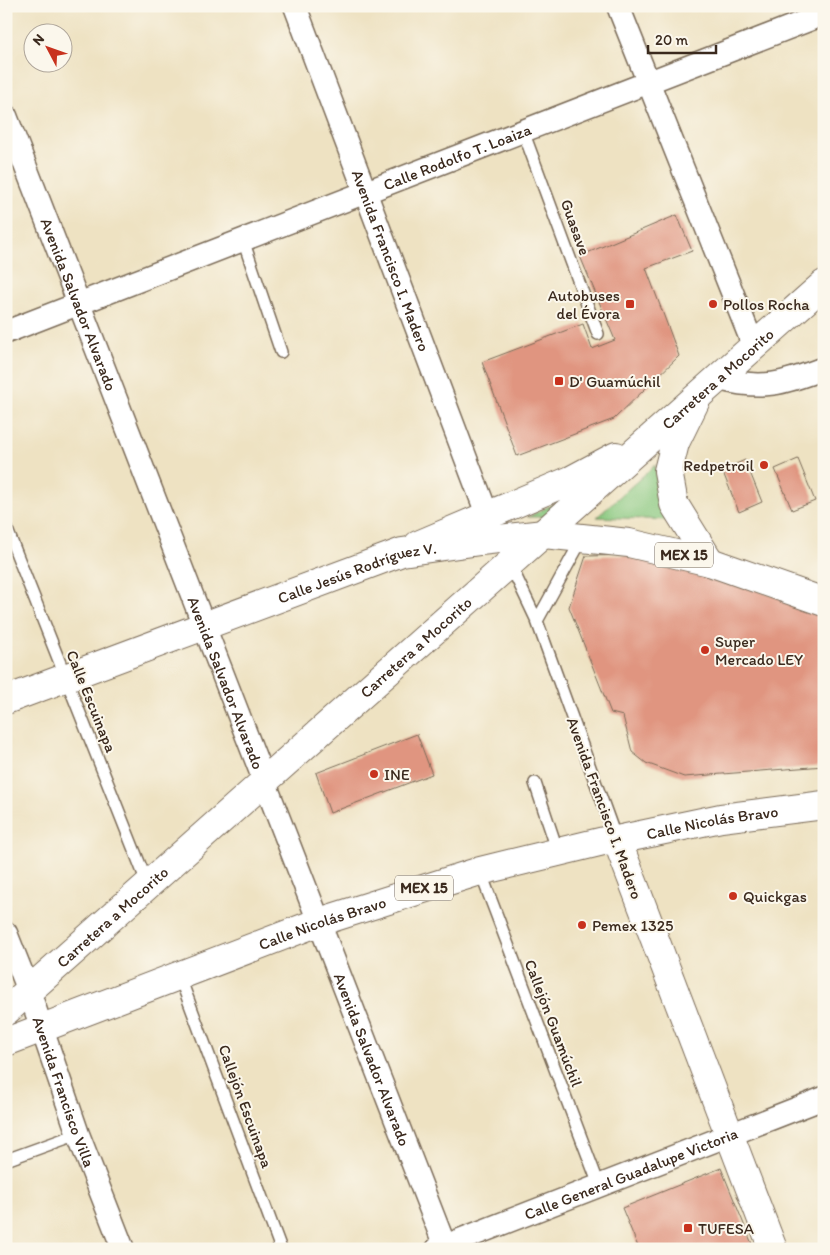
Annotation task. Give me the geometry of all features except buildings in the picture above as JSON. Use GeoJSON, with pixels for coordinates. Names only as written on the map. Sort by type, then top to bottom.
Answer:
{"type":"FeatureCollection","features":[{"type":"Feature","properties":{"kind":"main road","name":"Carretera a Mocorito"},"geometry":{"type":"LineString","coordinates":[[6,1012],[824,284]]}},
{"type":"Feature","properties":{"kind":"main road","name":"Calle Jesús Rodríguez V."},"geometry":{"type":"LineString","coordinates":[[6,700],[402,552],[488,517],[599,466],[630,447],[693,402]]}},
{"type":"Feature","properties":{"kind":"main road"},"geometry":{"type":"LineString","coordinates":[[693,402],[675,443],[668,471],[674,504],[710,562]]}},
{"type":"Feature","properties":{"kind":"main road","name":"MEX 15"},"geometry":{"type":"LineString","coordinates":[[402,552],[542,535],[629,543],[710,562],[824,602]]}},
{"type":"Feature","properties":{"kind":"main road","name":"Calle Nicolás Bravo"},"geometry":{"type":"LineString","coordinates":[[6,1042],[319,922],[480,871],[612,839],[617,840],[721,818],[824,805]]}},
{"type":"Feature","properties":{"kind":"main road","name":"Avenida Francisco I. Madero"},"geometry":{"type":"LineString","coordinates":[[617,840],[773,1249]]}},
{"type":"Feature","properties":{"kind":"street","name":"Avenida Francisco I. Madero"},"geometry":{"type":"LineString","coordinates":[[295,6],[488,517]]}},
{"type":"Feature","properties":{"kind":"street"},"geometry":{"type":"LineString","coordinates":[[618,6],[754,347]]}},
{"type":"Feature","properties":{"kind":"street","name":"Calle Rodolfo T. Loaiza"},"geometry":{"type":"LineString","coordinates":[[6,332],[824,14]]}},
{"type":"Feature","properties":{"kind":"street","name":"Avenida Salvador Alvarado"},"geometry":{"type":"LineString","coordinates":[[6,116],[266,782],[442,1248]]}},
{"type":"Feature","properties":{"kind":"street"},"geometry":{"type":"LineString","coordinates":[[719,379],[757,386],[788,380],[824,368]]}},
{"type":"Feature","properties":{"kind":"street","name":"Avenida Francisco Villa"},"geometry":{"type":"LineString","coordinates":[[6,933],[29,991],[40,1028],[78,1134],[123,1249]]}},
{"type":"Feature","properties":{"kind":"street","name":"Calle General Guadalupe Victoria"},"geometry":{"type":"LineString","coordinates":[[442,1248],[598,1185],[824,1098]]}},
{"type":"Feature","properties":{"kind":"lane","name":"Guasave"},"geometry":{"type":"LineString","coordinates":[[523,131],[598,334]]}},
{"type":"Feature","properties":{"kind":"lane"},"geometry":{"type":"LineString","coordinates":[[243,240],[280,352]]}},
{"type":"Feature","properties":{"kind":"lane","name":"Calle Escuinapa"},"geometry":{"type":"LineString","coordinates":[[6,527],[149,886]]}},
{"type":"Feature","properties":{"kind":"lane"},"geometry":{"type":"LineString","coordinates":[[537,621],[583,538]]}},
{"type":"Feature","properties":{"kind":"lane","name":"Avenida Francisco I. Madero"},"geometry":{"type":"LineString","coordinates":[[510,564],[537,621],[617,840]]}},
{"type":"Feature","properties":{"kind":"lane"},"geometry":{"type":"LineString","coordinates":[[535,783],[558,852]]}},
{"type":"Feature","properties":{"kind":"lane","name":"Callejón Guamúchil"},"geometry":{"type":"LineString","coordinates":[[480,871],[598,1185]]}},
{"type":"Feature","properties":{"kind":"lane","name":"Callejón Escuinapa"},"geometry":{"type":"LineString","coordinates":[[179,975],[282,1249]]}},
{"type":"Feature","properties":{"kind":"lane"},"geometry":{"type":"LineString","coordinates":[[6,1160],[78,1134]]}},
{"type":"Feature","properties":{"kind":"green space"},"geometry":{"type":"Polygon","coordinates":[[[655,465],[658,496],[667,520],[597,517],[655,465]]]}},
{"type":"Feature","properties":{"kind":"green space"},"geometry":{"type":"Polygon","coordinates":[[[598,481],[557,517],[528,517],[598,481]]]}},
{"type":"Feature","properties":{"kind":"place","name":"Autobuses del Évora"},"geometry":{"type":"Point","coordinates":[630,304]}},
{"type":"Feature","properties":{"kind":"place","name":"Pollos Rocha"},"geometry":{"type":"Point","coordinates":[713,304]}},
{"type":"Feature","properties":{"kind":"place","name":"D' Guamúchil"},"geometry":{"type":"Point","coordinates":[559,381]}},
{"type":"Feature","properties":{"kind":"place","name":"Redpetroil"},"geometry":{"type":"Point","coordinates":[764,465]}},
{"type":"Feature","properties":{"kind":"place","name":"Super Mercado LEY"},"geometry":{"type":"Point","coordinates":[705,650]}},
{"type":"Feature","properties":{"kind":"place","name":"INE"},"geometry":{"type":"Point","coordinates":[374,774]}},
{"type":"Feature","properties":{"kind":"place","name":"Quickgas"},"geometry":{"type":"Point","coordinates":[733,896]}},
{"type":"Feature","properties":{"kind":"place","name":"Pemex 1325"},"geometry":{"type":"Point","coordinates":[582,925]}},
{"type":"Feature","properties":{"kind":"place","name":"TUFESA"},"geometry":{"type":"Point","coordinates":[688,1228]}}]}
